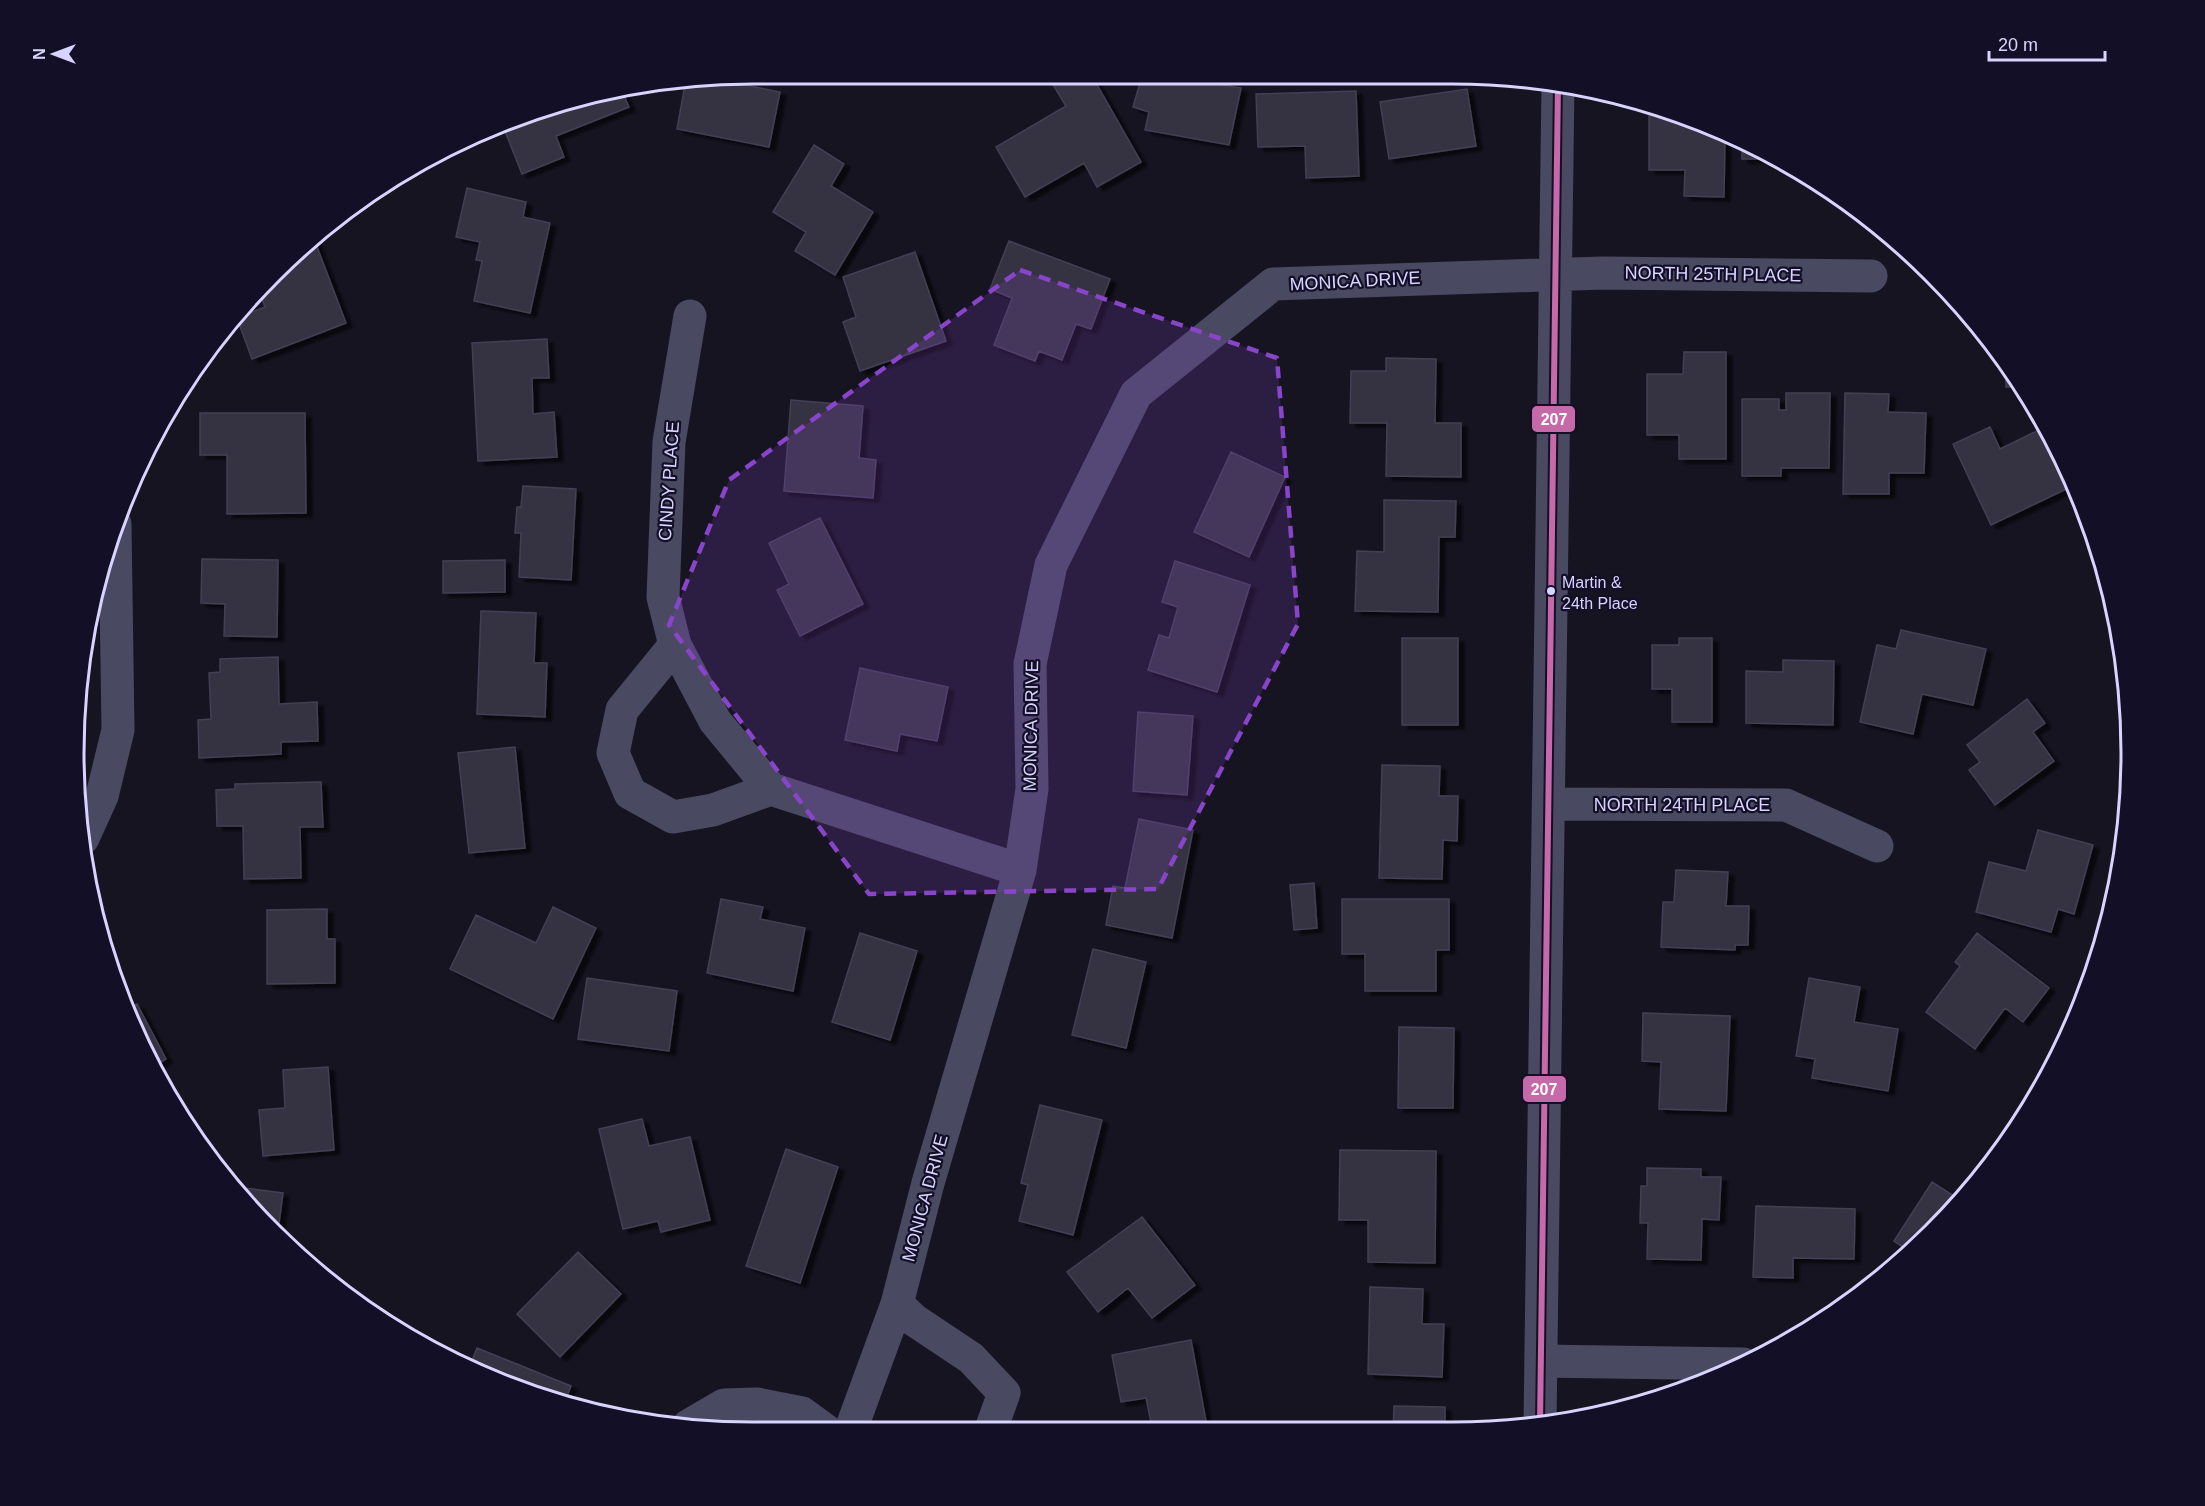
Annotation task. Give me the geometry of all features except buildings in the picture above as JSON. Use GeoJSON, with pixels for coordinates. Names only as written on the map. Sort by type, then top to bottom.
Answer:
{"type":"FeatureCollection","features":[{"type":"Feature","properties":{"kind":"street"},"geometry":{"type":"LineString","coordinates":[[1540,1416],[1558,93]]}},
{"type":"Feature","properties":{"kind":"street","name":"NORTH 25TH PLACE"},"geometry":{"type":"LineString","coordinates":[[1555,274],[1871,276]]}},
{"type":"Feature","properties":{"kind":"street","name":"MONICA DRIVE"},"geometry":{"type":"LineString","coordinates":[[854,1422],[897,1304],[928,1183],[1020,870],[1032,789],[1030,664],[1051,565],[1136,394],[1273,284],[1555,274]]}},
{"type":"Feature","properties":{"kind":"street","name":"CINDY PLACE"},"geometry":{"type":"LineString","coordinates":[[690,316],[669,442],[663,597],[675,645],[716,721],[771,789]]}},
{"type":"Feature","properties":{"kind":"street"},"geometry":{"type":"LineString","coordinates":[[88,826],[102,796],[118,730],[115,553]]}},
{"type":"Feature","properties":{"kind":"street"},"geometry":{"type":"LineString","coordinates":[[675,645],[622,710],[613,753],[630,794],[673,817],[713,810],[771,789],[1020,870]]}},
{"type":"Feature","properties":{"kind":"street","name":"NORTH 24TH PLACE"},"geometry":{"type":"LineString","coordinates":[[1550,804],[1786,805],[1878,846]]}},
{"type":"Feature","properties":{"kind":"street"},"geometry":{"type":"LineString","coordinates":[[897,1304],[914,1320],[971,1358],[1004,1393],[994,1422]]}},
{"type":"Feature","properties":{"kind":"street"},"geometry":{"type":"LineString","coordinates":[[1541,1361],[1724,1364]]}},
{"type":"Feature","properties":{"kind":"street"},"geometry":{"type":"LineString","coordinates":[[699,1420],[724,1405],[757,1404],[802,1413],[814,1422]]}},
{"type":"Feature","properties":{"kind":"highlighted area"},"geometry":{"type":"Polygon","coordinates":[[[1020,270],[1277,358],[1298,624],[1158,889],[869,894],[669,625],[729,480],[1020,270]]]}},
{"type":"Feature","properties":{"kind":"transit line","name":"207"},"geometry":{"type":"LineString","coordinates":[[1540,1416],[1558,93]]}},
{"type":"Feature","properties":{"kind":"place","name":"Martin & 24th Place"},"geometry":{"type":"Point","coordinates":[1551,591]}}]}
